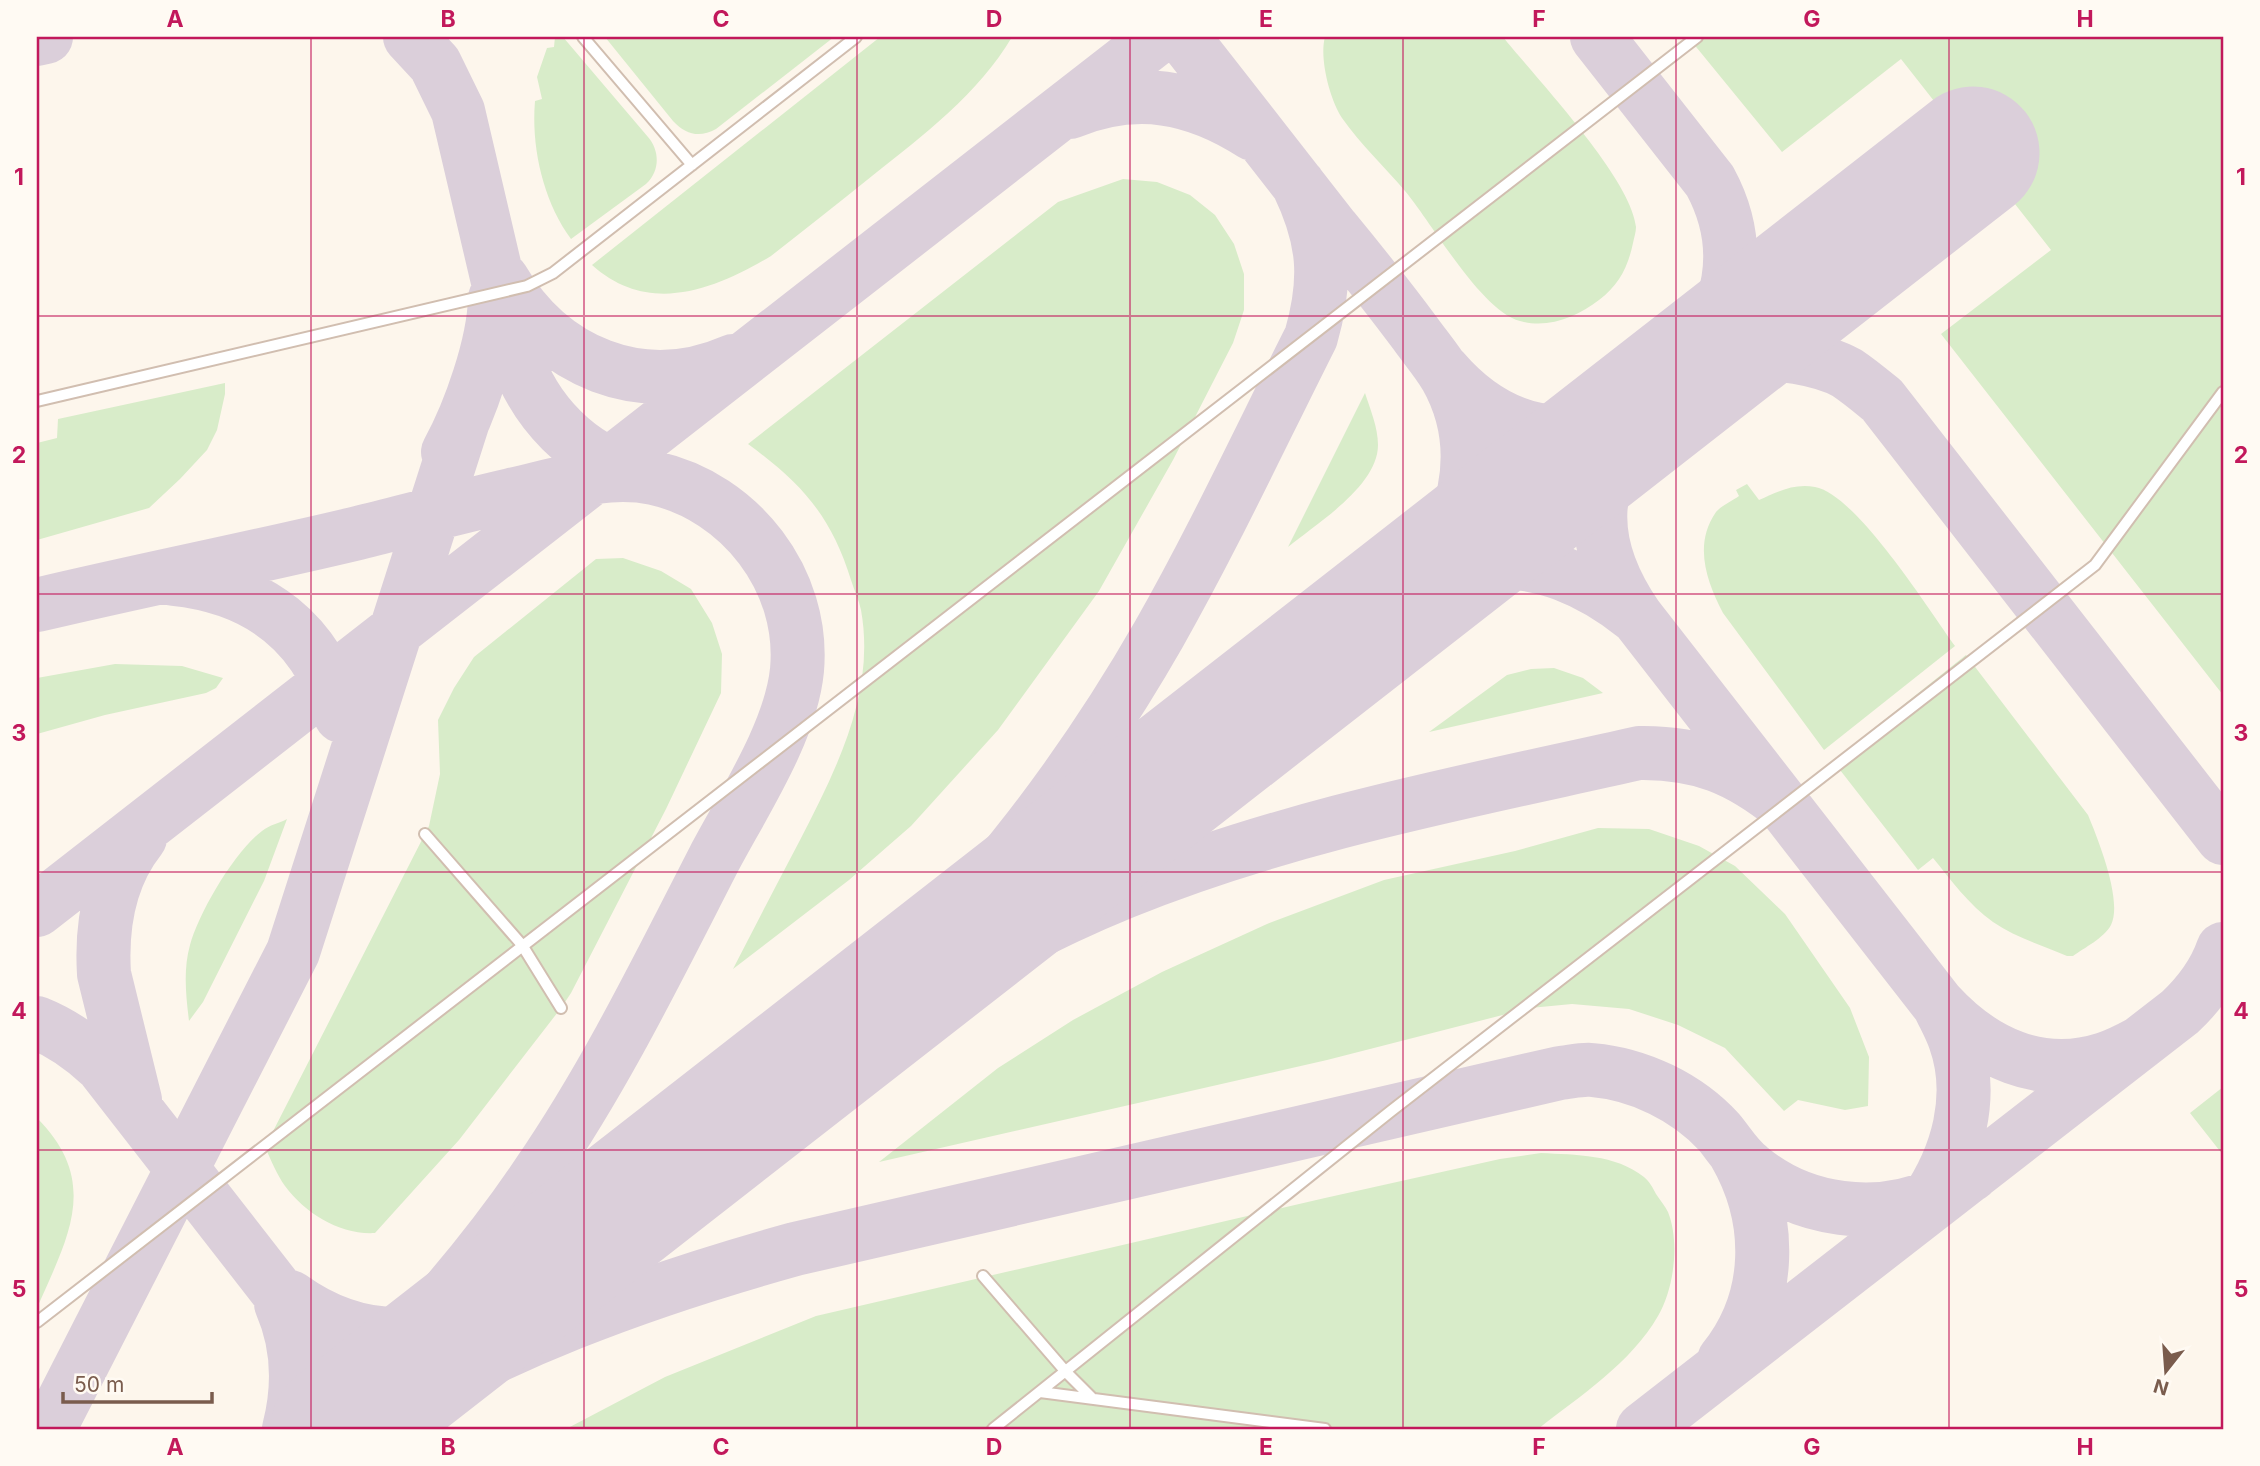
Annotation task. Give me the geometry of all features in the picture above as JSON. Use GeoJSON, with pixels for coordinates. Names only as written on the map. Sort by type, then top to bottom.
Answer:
{"type":"FeatureCollection","features":[{"type":"Feature","properties":{"kind":"lane"},"geometry":{"type":"LineString","coordinates":[[583,37],[692,165]]}},
{"type":"Feature","properties":{"kind":"lane"},"geometry":{"type":"LineString","coordinates":[[37,401],[527,286],[553,273],[856,37]]}},
{"type":"Feature","properties":{"kind":"lane"},"geometry":{"type":"LineString","coordinates":[[37,1322],[1697,37]]}},
{"type":"Feature","properties":{"kind":"lane"},"geometry":{"type":"LineString","coordinates":[[993,1429],[1391,1111],[2095,565],[2223,393]]}},
{"type":"Feature","properties":{"kind":"lane"},"geometry":{"type":"LineString","coordinates":[[425,834],[522,945],[561,1008]]}},
{"type":"Feature","properties":{"kind":"lane"},"geometry":{"type":"LineString","coordinates":[[984,1276],[1066,1372],[1093,1399]]}},
{"type":"Feature","properties":{"kind":"lane"},"geometry":{"type":"LineString","coordinates":[[1040,1392],[1325,1429]]}},
{"type":"Feature","properties":{"kind":"green space"},"geometry":{"type":"Polygon","coordinates":[[[555,37],[563,37],[648,137],[655,148],[657,161],[654,173],[646,184],[571,239],[546,191],[535,137],[535,101],[542,99],[537,77],[547,48],[554,47],[555,37]]]}},
{"type":"Feature","properties":{"kind":"green space"},"geometry":{"type":"Polygon","coordinates":[[[605,37],[834,37],[716,129],[693,134],[673,121],[605,37]]]}},
{"type":"Feature","properties":{"kind":"green space"},"geometry":{"type":"Polygon","coordinates":[[[880,37],[1012,37],[983,77],[930,129],[771,256],[749,268],[704,287],[659,294],[636,290],[614,281],[592,265],[880,37]]]}},
{"type":"Feature","properties":{"kind":"green space"},"geometry":{"type":"Polygon","coordinates":[[[1325,37],[1503,37],[1580,129],[1618,182],[1630,206],[1636,227],[1635,235],[1625,268],[1612,288],[1581,312],[1552,322],[1520,321],[1505,314],[1489,301],[1458,264],[1405,191],[1342,118],[1333,101],[1327,79],[1323,56],[1325,37]]]}},
{"type":"Feature","properties":{"kind":"green space"},"geometry":{"type":"Polygon","coordinates":[[[1688,37],[2223,37],[2223,695],[1941,334],[2051,250],[1901,59],[1782,152],[1688,37]]]}},
{"type":"Feature","properties":{"kind":"green space"},"geometry":{"type":"Polygon","coordinates":[[[1123,179],[1157,182],[1190,195],[1215,215],[1234,244],[1244,274],[1244,310],[1233,343],[1173,460],[1099,591],[998,730],[911,826],[849,880],[733,969],[839,759],[858,701],[864,641],[859,602],[843,557],[824,519],[799,487],[748,444],[1058,202],[1123,179]]]}},
{"type":"Feature","properties":{"kind":"green space"},"geometry":{"type":"Polygon","coordinates":[[[225,383],[217,430],[207,450],[149,508],[37,540],[37,443],[57,438],[58,419],[225,383]]]}},
{"type":"Feature","properties":{"kind":"green space"},"geometry":{"type":"Polygon","coordinates":[[[1365,393],[1377,432],[1378,445],[1368,475],[1344,503],[1288,547],[1365,393]]]}},
{"type":"Feature","properties":{"kind":"green space"},"geometry":{"type":"Polygon","coordinates":[[[1747,484],[1759,500],[1800,486],[1815,487],[1832,494],[1851,510],[1891,556],[1955,646],[1824,750],[1723,613],[1708,576],[1704,550],[1709,525],[1718,510],[1739,496],[1736,490],[1747,484]]]}},
{"type":"Feature","properties":{"kind":"green space"},"geometry":{"type":"Polygon","coordinates":[[[623,558],[661,571],[691,589],[712,623],[722,654],[721,693],[666,809],[561,1008],[459,1140],[375,1233],[349,1230],[325,1221],[293,1196],[279,1177],[265,1147],[429,826],[440,774],[438,720],[474,657],[596,559],[623,558]]]}},
{"type":"Feature","properties":{"kind":"green space"},"geometry":{"type":"Polygon","coordinates":[[[1966,655],[2088,815],[2098,839],[2112,886],[2114,914],[2111,925],[2104,934],[2073,956],[2029,941],[1993,922],[1968,900],[1933,858],[1918,870],[1833,761],[1966,655]]]}},
{"type":"Feature","properties":{"kind":"green space"},"geometry":{"type":"Polygon","coordinates":[[[115,664],[182,666],[223,678],[216,688],[206,693],[105,715],[37,734],[37,678],[115,664]]]}},
{"type":"Feature","properties":{"kind":"green space"},"geometry":{"type":"Polygon","coordinates":[[[1554,668],[1583,678],[1603,693],[1429,732],[1507,675],[1531,669],[1554,668]]]}},
{"type":"Feature","properties":{"kind":"green space"},"geometry":{"type":"Polygon","coordinates":[[[287,819],[264,881],[203,1002],[189,1021],[186,964],[201,916],[219,883],[252,840],[265,829],[287,819]]]}},
{"type":"Feature","properties":{"kind":"green space"},"geometry":{"type":"Polygon","coordinates":[[[1598,828],[1649,829],[1699,846],[1735,866],[1785,914],[1850,1008],[1869,1057],[1868,1106],[1845,1110],[1798,1100],[1784,1111],[1725,1048],[1678,1025],[1629,1009],[1572,1004],[1530,1008],[1327,1060],[879,1162],[998,1068],[1073,1020],[1162,972],[1267,924],[1384,880],[1515,851],[1598,828]]]}},
{"type":"Feature","properties":{"kind":"green space"},"geometry":{"type":"Polygon","coordinates":[[[2223,1087],[2223,1155],[2190,1113],[2223,1087]]]}},
{"type":"Feature","properties":{"kind":"green space"},"geometry":{"type":"Polygon","coordinates":[[[37,1118],[57,1142],[68,1165],[73,1188],[73,1210],[59,1257],[37,1308],[37,1118]]]}},
{"type":"Feature","properties":{"kind":"green space"},"geometry":{"type":"Polygon","coordinates":[[[1541,1153],[1581,1155],[1608,1160],[1633,1169],[1644,1177],[1668,1212],[1674,1237],[1674,1265],[1664,1305],[1634,1349],[1604,1378],[1538,1429],[566,1429],[665,1377],[816,1316],[1325,1198],[1500,1159],[1541,1153]]]}},
{"type":"Feature","properties":{"kind":"taxiway"},"geometry":{"type":"LineString","coordinates":[[37,39],[46,37]]}},
{"type":"Feature","properties":{"kind":"taxiway"},"geometry":{"type":"LineString","coordinates":[[410,37],[435,64],[458,111],[515,354],[523,375],[547,414],[578,445],[617,468],[639,475]]}},
{"type":"Feature","properties":{"kind":"taxiway"},"geometry":{"type":"LineString","coordinates":[[37,910],[1158,37]]}},
{"type":"Feature","properties":{"kind":"taxiway"},"geometry":{"type":"LineString","coordinates":[[1183,37],[1431,354],[1446,376],[1459,404],[1466,433],[1464,491],[1444,546],[1428,571],[1408,594]]}},
{"type":"Feature","properties":{"kind":"taxiway"},"geometry":{"type":"LineString","coordinates":[[1597,37],[1710,181],[1722,207],[1730,256],[1728,280],[1714,328],[1688,375]]}},
{"type":"Feature","properties":{"kind":"taxiway"},"geometry":{"type":"LineString","coordinates":[[1070,112],[1118,99],[1164,99],[1209,111],[1253,134]]}},
{"type":"Feature","properties":{"kind":"taxiway"},"geometry":{"type":"LineString","coordinates":[[874,1000],[955,917],[1030,828],[1065,781],[1130,684],[1199,561],[1311,337],[1320,296],[1321,259],[1313,222],[1298,184]]}},
{"type":"Feature","properties":{"kind":"taxiway"},"geometry":{"type":"LineString","coordinates":[[502,279],[522,308],[546,332],[572,352],[601,366],[632,375],[665,377],[699,372],[733,361]]}},
{"type":"Feature","properties":{"kind":"taxiway"},"geometry":{"type":"LineString","coordinates":[[448,452],[479,377],[490,336],[495,298]]}},
{"type":"Feature","properties":{"kind":"taxiway"},"geometry":{"type":"LineString","coordinates":[[1688,375],[1738,356],[1783,355],[1837,368],[1882,400],[2223,838]]}},
{"type":"Feature","properties":{"kind":"taxiway"},"geometry":{"type":"LineString","coordinates":[[1443,370],[1464,392],[1487,409],[1511,422],[1536,430],[1590,430],[1617,423],[1645,411]]}},
{"type":"Feature","properties":{"kind":"taxiway"},"geometry":{"type":"LineString","coordinates":[[1645,411],[1626,437],[1613,462],[1604,487],[1600,512],[1608,563],[1620,589],[1636,616],[1938,1004],[1955,1021],[1993,1048],[2035,1063],[2081,1065],[2123,1052],[2140,1043]]}},
{"type":"Feature","properties":{"kind":"taxiway"},"geometry":{"type":"LineString","coordinates":[[49,1429],[293,952],[463,421]]}},
{"type":"Feature","properties":{"kind":"taxiway"},"geometry":{"type":"LineString","coordinates":[[37,605],[354,534],[564,483],[618,475],[654,478],[685,488],[714,503],[739,523],[761,547],[778,575],[790,605],[797,637],[797,670],[786,718],[764,767],[609,1059],[563,1136],[489,1242],[436,1306],[324,1429]]}},
{"type":"Feature","properties":{"kind":"taxiway"},"geometry":{"type":"LineString","coordinates":[[1411,593],[1472,567],[1502,563],[1523,564],[1583,582],[1635,616]]}},
{"type":"Feature","properties":{"kind":"taxiway"},"geometry":{"type":"LineString","coordinates":[[174,579],[205,584],[233,593],[259,604],[281,620],[301,639],[317,661],[331,687],[341,716]]}},
{"type":"Feature","properties":{"kind":"taxiway"},"geometry":{"type":"LineString","coordinates":[[808,1062],[1002,949],[1124,892],[1186,868],[1378,812],[1639,753],[1681,756],[1717,765],[1751,782],[1785,806]]}},
{"type":"Feature","properties":{"kind":"taxiway"},"geometry":{"type":"LineString","coordinates":[[135,1100],[104,974],[103,956],[106,920],[114,885],[129,853],[140,838]]}},
{"type":"Feature","properties":{"kind":"taxiway"},"geometry":{"type":"LineString","coordinates":[[1643,1429],[2180,1012],[2205,984],[2223,949]]}},
{"type":"Feature","properties":{"kind":"taxiway"},"geometry":{"type":"LineString","coordinates":[[1925,1204],[1937,1185],[1954,1146],[1963,1104],[1961,1061],[1939,1005]]}},
{"type":"Feature","properties":{"kind":"taxiway"},"geometry":{"type":"LineString","coordinates":[[37,1023],[72,1042],[102,1066],[380,1423]]}},
{"type":"Feature","properties":{"kind":"taxiway"},"geometry":{"type":"LineString","coordinates":[[361,1429],[464,1371],[517,1346],[626,1302],[738,1265],[795,1249],[1560,1073],[1588,1070],[1610,1072],[1661,1089],[1706,1119],[1750,1168],[1793,1195],[1817,1203],[1841,1208],[1891,1208],[1940,1193],[1972,1174]]}},
{"type":"Feature","properties":{"kind":"taxiway"},"geometry":{"type":"LineString","coordinates":[[1724,1360],[1752,1311],[1762,1258],[1756,1205],[1735,1153]]}},
{"type":"Feature","properties":{"kind":"taxiway"},"geometry":{"type":"LineString","coordinates":[[290,1297],[339,1324],[390,1334],[442,1328],[468,1320],[494,1307]]}},
{"type":"Feature","properties":{"kind":"taxiway"},"geometry":{"type":"LineString","coordinates":[[281,1304],[291,1335],[296,1366],[295,1397],[289,1429]]}},
{"type":"Feature","properties":{"kind":"runway"},"geometry":{"type":"LineString","coordinates":[[337,1429],[1973,153]]}}]}
